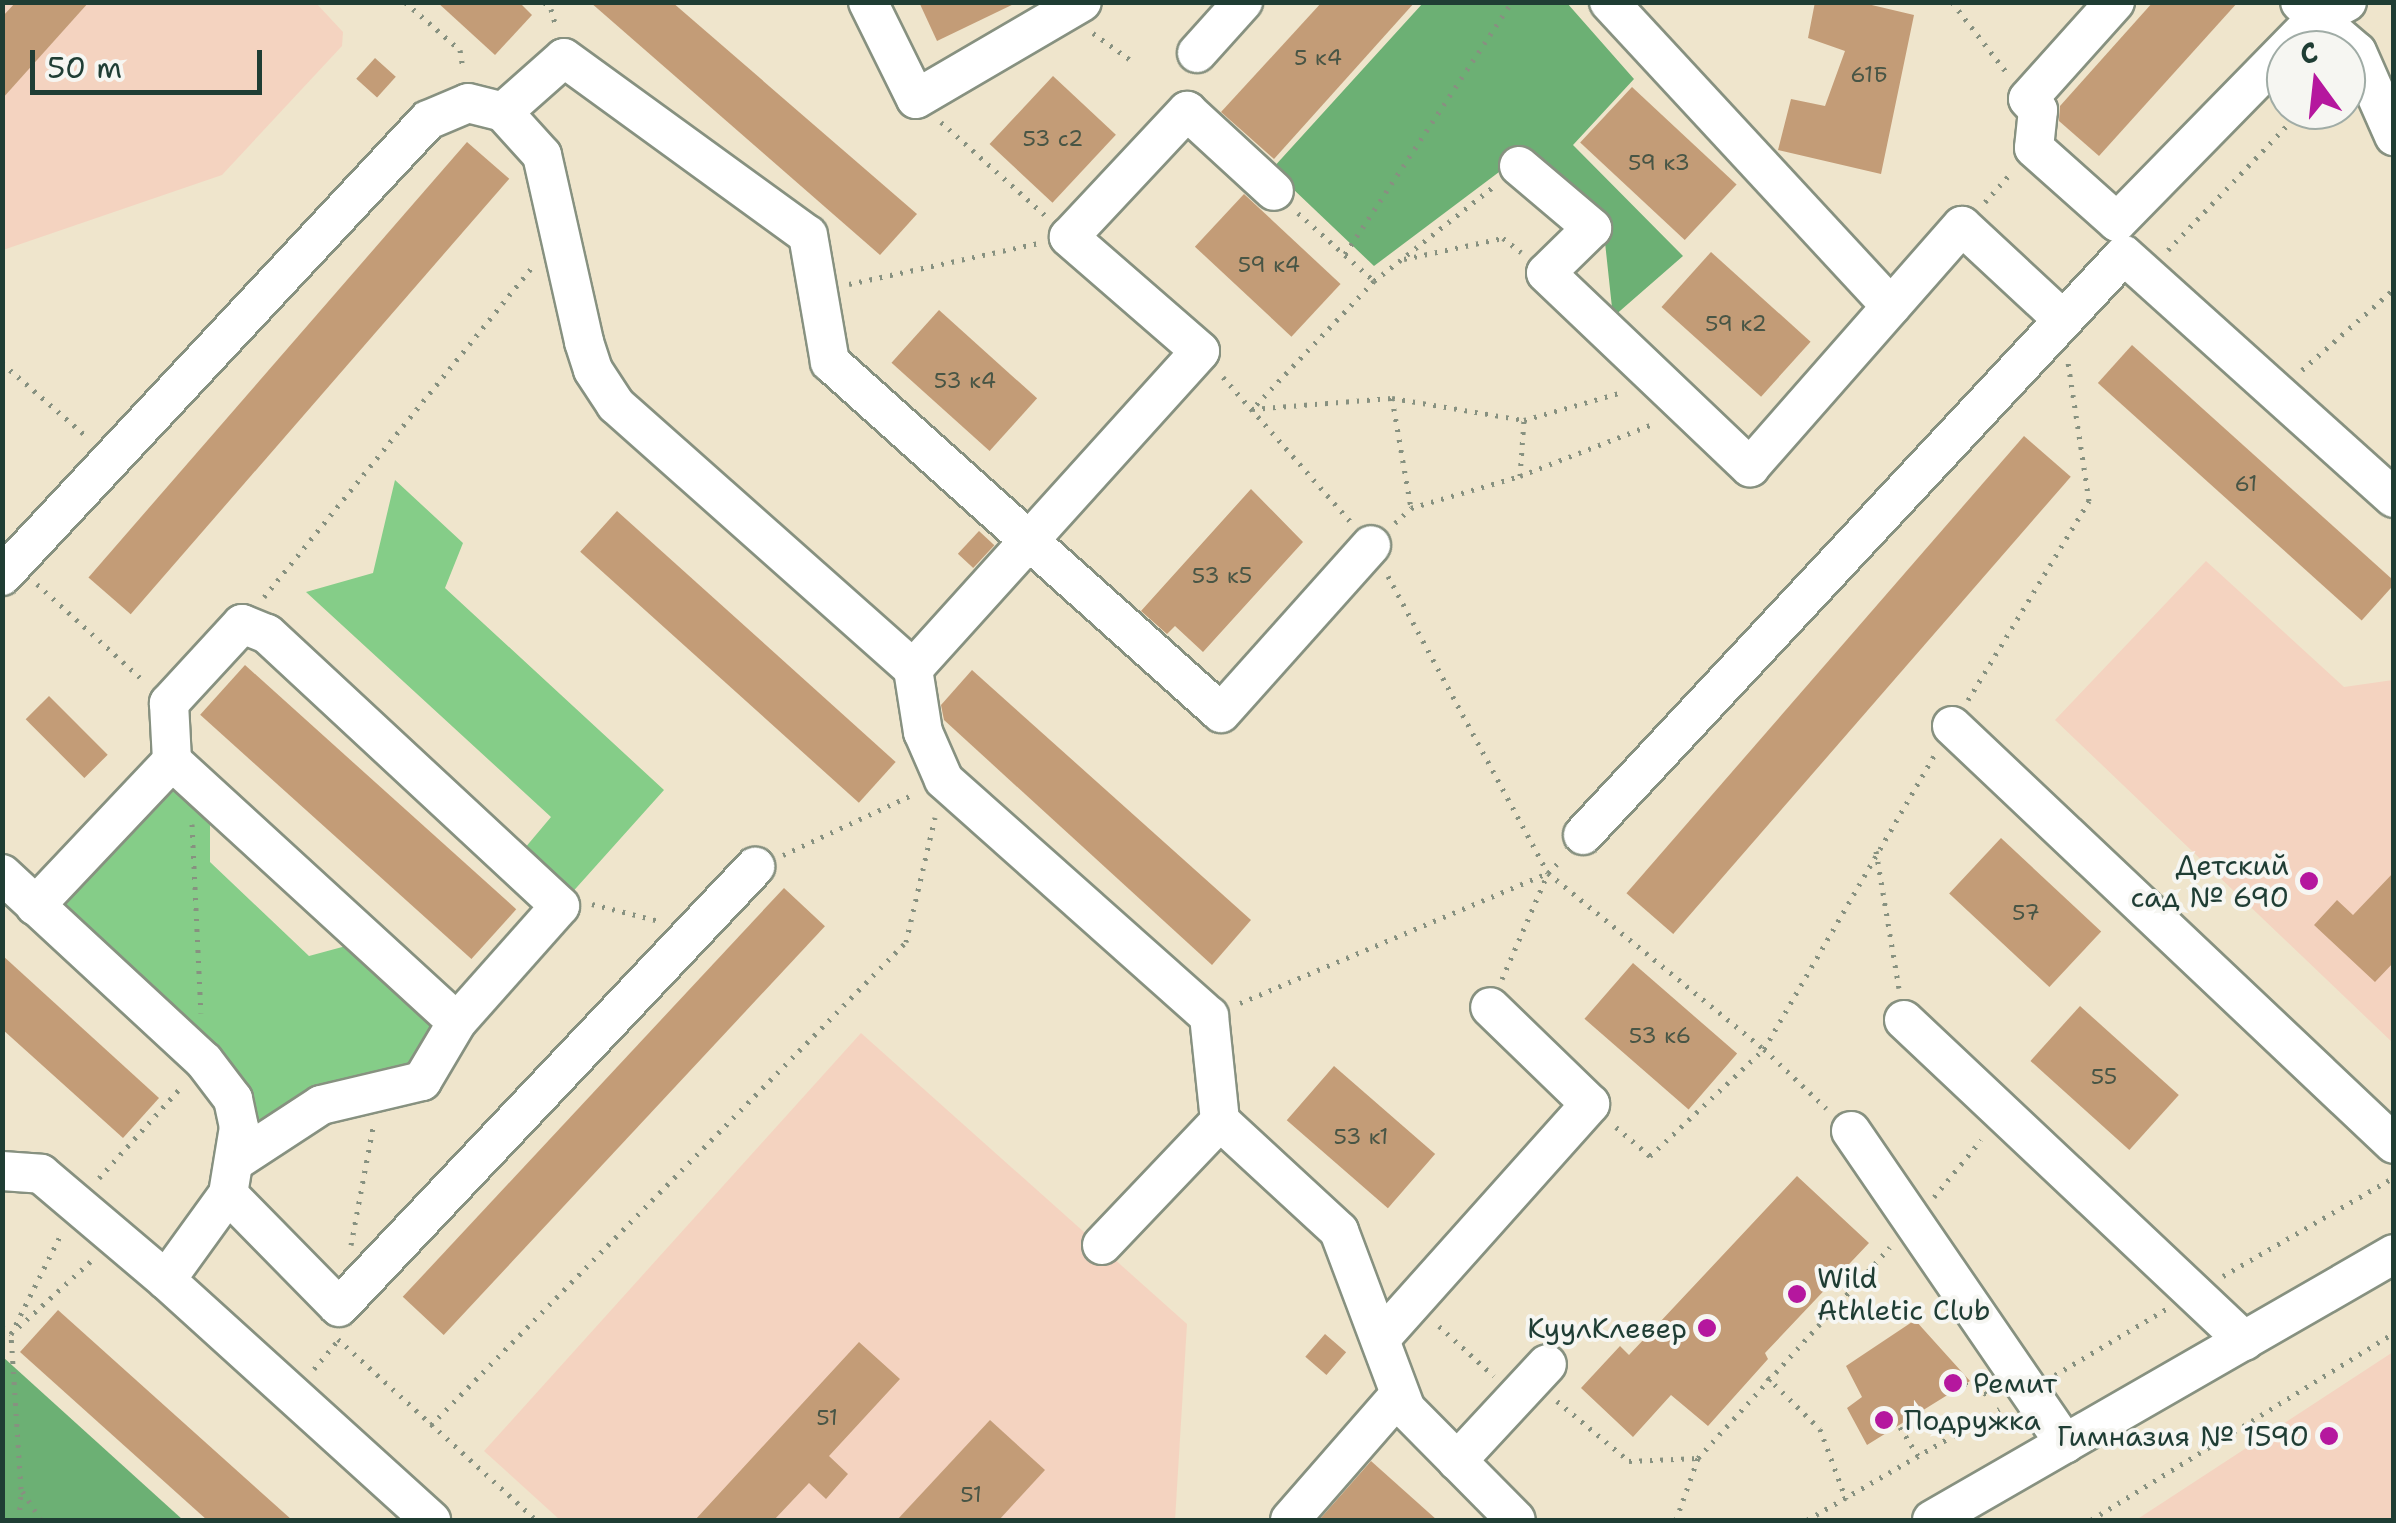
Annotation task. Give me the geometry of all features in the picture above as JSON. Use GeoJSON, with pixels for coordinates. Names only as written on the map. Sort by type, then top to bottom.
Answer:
{"type":"FeatureCollection","features":[{"type":"Feature","properties":{"kind":"street"},"geometry":{"type":"LineString","coordinates":[[868,2],[916,99],[1074,8]]}},
{"type":"Feature","properties":{"kind":"street"},"geometry":{"type":"LineString","coordinates":[[1197,53],[1243,2]]}},
{"type":"Feature","properties":{"kind":"street"},"geometry":{"type":"LineString","coordinates":[[1609,2],[1891,307]]}},
{"type":"Feature","properties":{"kind":"street"},"geometry":{"type":"LineString","coordinates":[[2116,2],[2028,99],[2038,110],[2034,148],[2117,222],[2321,8],[2357,52],[2394,136]]}},
{"type":"Feature","properties":{"kind":"street"},"geometry":{"type":"LineString","coordinates":[[9,570],[428,120],[519,102],[564,58],[808,235],[830,362],[1221,713],[1372,545]]}},
{"type":"Feature","properties":{"kind":"street"},"geometry":{"type":"LineString","coordinates":[[486,108],[542,155],[584,342],[593,370],[616,405],[913,669],[923,732],[944,780],[1208,1016],[1220,1121],[1339,1231],[1381,1338],[1398,1396],[1516,1520]]}},
{"type":"Feature","properties":{"kind":"street"},"geometry":{"type":"LineString","coordinates":[[913,669],[1200,351],[1069,236],[1187,111],[1274,191]]}},
{"type":"Feature","properties":{"kind":"street"},"geometry":{"type":"LineString","coordinates":[[1520,166],[1592,228],[1546,273],[1750,467],[1962,226],[2062,319]]}},
{"type":"Feature","properties":{"kind":"street"},"geometry":{"type":"LineString","coordinates":[[1583,835],[2124,255],[2394,498]]}},
{"type":"Feature","properties":{"kind":"street"},"geometry":{"type":"LineString","coordinates":[[166,1280],[232,1177],[321,1105],[422,1081],[456,1022],[560,906],[267,634],[242,624],[169,703],[181,769],[456,1022]]}},
{"type":"Feature","properties":{"kind":"street"},"geometry":{"type":"LineString","coordinates":[[1952,726],[2394,1144]]}},
{"type":"Feature","properties":{"kind":"street"},"geometry":{"type":"LineString","coordinates":[[35,906],[181,769]]}},
{"type":"Feature","properties":{"kind":"street"},"geometry":{"type":"LineString","coordinates":[[2,874],[204,1061],[233,1099],[239,1127],[232,1177],[339,1307],[756,868]]}},
{"type":"Feature","properties":{"kind":"street"},"geometry":{"type":"LineString","coordinates":[[1381,1338],[1590,1104],[1490,1007]]}},
{"type":"Feature","properties":{"kind":"street"},"geometry":{"type":"LineString","coordinates":[[1904,1020],[2245,1341]]}},
{"type":"Feature","properties":{"kind":"street"},"geometry":{"type":"LineString","coordinates":[[1102,1245],[1220,1121]]}},
{"type":"Feature","properties":{"kind":"street"},"geometry":{"type":"LineString","coordinates":[[1850,1131],[2065,1444]]}},
{"type":"Feature","properties":{"kind":"street"},"geometry":{"type":"LineString","coordinates":[[2,1171],[40,1174],[78,1201],[431,1520]]}},
{"type":"Feature","properties":{"kind":"street"},"geometry":{"type":"LineString","coordinates":[[1932,1520],[2392,1257]]}},
{"type":"Feature","properties":{"kind":"street"},"geometry":{"type":"LineString","coordinates":[[1457,1461],[1547,1364]]}},
{"type":"Feature","properties":{"kind":"street"},"geometry":{"type":"LineString","coordinates":[[1290,1520],[1398,1396]]}},
{"type":"Feature","properties":{"kind":"path"},"geometry":{"type":"LineString","coordinates":[[405,2],[460,50],[486,108]]}},
{"type":"Feature","properties":{"kind":"path"},"geometry":{"type":"LineString","coordinates":[[1344,254],[1512,2]]}},
{"type":"Feature","properties":{"kind":"path"},"geometry":{"type":"LineString","coordinates":[[1952,2],[2028,99]]}},
{"type":"Feature","properties":{"kind":"path"},"geometry":{"type":"LineString","coordinates":[[1074,8],[1132,61]]}},
{"type":"Feature","properties":{"kind":"path"},"geometry":{"type":"LineString","coordinates":[[916,99],[1069,236]]}},
{"type":"Feature","properties":{"kind":"path"},"geometry":{"type":"LineString","coordinates":[[2145,274],[2283,130]]}},
{"type":"Feature","properties":{"kind":"path"},"geometry":{"type":"LineString","coordinates":[[1982,204],[2034,148]]}},
{"type":"Feature","properties":{"kind":"path"},"geometry":{"type":"LineString","coordinates":[[1252,409],[1374,281],[1520,166]]}},
{"type":"Feature","properties":{"kind":"path"},"geometry":{"type":"LineString","coordinates":[[1274,191],[1374,281]]}},
{"type":"Feature","properties":{"kind":"path"},"geometry":{"type":"LineString","coordinates":[[242,624],[561,230]]}},
{"type":"Feature","properties":{"kind":"path"},"geometry":{"type":"LineString","coordinates":[[817,291],[1069,236]]}},
{"type":"Feature","properties":{"kind":"path"},"geometry":{"type":"LineString","coordinates":[[1402,259],[1503,238],[1546,273]]}},
{"type":"Feature","properties":{"kind":"path"},"geometry":{"type":"LineString","coordinates":[[2278,392],[2394,289]]}},
{"type":"Feature","properties":{"kind":"path"},"geometry":{"type":"LineString","coordinates":[[1200,351],[1372,545],[1548,873],[1764,1049],[1850,1131]]}},
{"type":"Feature","properties":{"kind":"path"},"geometry":{"type":"LineString","coordinates":[[2,363],[114,460]]}},
{"type":"Feature","properties":{"kind":"path"},"geometry":{"type":"LineString","coordinates":[[1252,409],[1392,398],[1524,420],[1639,387]]}},
{"type":"Feature","properties":{"kind":"path"},"geometry":{"type":"LineString","coordinates":[[1392,398],[1411,508]]}},
{"type":"Feature","properties":{"kind":"path"},"geometry":{"type":"LineString","coordinates":[[1372,545],[1411,508],[1520,476],[1689,410]]}},
{"type":"Feature","properties":{"kind":"path"},"geometry":{"type":"LineString","coordinates":[[1520,476],[1524,420]]}},
{"type":"Feature","properties":{"kind":"path"},"geometry":{"type":"LineString","coordinates":[[9,570],[169,703]]}},
{"type":"Feature","properties":{"kind":"path"},"geometry":{"type":"LineString","coordinates":[[19,1520],[21,1489],[11,1334],[78,1201],[204,1061],[181,769]]}},
{"type":"Feature","properties":{"kind":"path"},"geometry":{"type":"LineString","coordinates":[[756,868],[944,780]]}},
{"type":"Feature","properties":{"kind":"path"},"geometry":{"type":"LineString","coordinates":[[431,1425],[906,942],[944,780]]}},
{"type":"Feature","properties":{"kind":"path"},"geometry":{"type":"LineString","coordinates":[[1876,852],[1904,1020]]}},
{"type":"Feature","properties":{"kind":"path"},"geometry":{"type":"LineString","coordinates":[[1490,1007],[1548,873],[1558,863]]}},
{"type":"Feature","properties":{"kind":"path"},"geometry":{"type":"LineString","coordinates":[[1208,1016],[1548,873]]}},
{"type":"Feature","properties":{"kind":"path"},"geometry":{"type":"LineString","coordinates":[[594,904],[696,930]]}},
{"type":"Feature","properties":{"kind":"path"},"geometry":{"type":"LineString","coordinates":[[1590,1104],[1650,1156],[1764,1049]]}},
{"type":"Feature","properties":{"kind":"path"},"geometry":{"type":"LineString","coordinates":[[350,1253],[380,1090]]}},
{"type":"Feature","properties":{"kind":"path"},"geometry":{"type":"LineString","coordinates":[[1676,1520],[1698,1458],[1767,1377],[1912,1223],[2003,1114]]}},
{"type":"Feature","properties":{"kind":"path"},"geometry":{"type":"LineString","coordinates":[[1807,1520],[2394,1177]]}},
{"type":"Feature","properties":{"kind":"path"},"geometry":{"type":"LineString","coordinates":[[11,1334],[116,1238]]}},
{"type":"Feature","properties":{"kind":"path"},"geometry":{"type":"LineString","coordinates":[[339,1307],[338,1340],[536,1520]]}},
{"type":"Feature","properties":{"kind":"path"},"geometry":{"type":"LineString","coordinates":[[2,1327],[11,1334]]}},
{"type":"Feature","properties":{"kind":"path"},"geometry":{"type":"LineString","coordinates":[[2092,1520],[2394,1332]]}},
{"type":"Feature","properties":{"kind":"path"},"geometry":{"type":"LineString","coordinates":[[1767,1377],[1820,1429],[1846,1499]]}},
{"type":"Feature","properties":{"kind":"path"},"geometry":{"type":"LineString","coordinates":[[1900,1427],[1918,1456]]}},
{"type":"Feature","properties":{"kind":"path"},"geometry":{"type":"LineString","coordinates":[[21,1489],[42,1520]]}},
{"type":"Feature","properties":{"kind":"shaded area"},"geometry":{"type":"Polygon","coordinates":[[[2,3],[316,3],[343,32],[342,46],[222,175],[3,250],[2,3]]]}},
{"type":"Feature","properties":{"kind":"shaded area","name":"Детский сад № 690"},"geometry":{"type":"Polygon","coordinates":[[[2206,561],[2344,687],[2393,680],[2393,1043],[2055,720],[2206,561]]]}},
{"type":"Feature","properties":{"kind":"shaded area"},"geometry":{"type":"Polygon","coordinates":[[[861,1033],[1187,1324],[1175,1520],[560,1520],[484,1451],[861,1033]]]}},
{"type":"Feature","properties":{"kind":"shaded area","name":"Гимназия № 1590"},"geometry":{"type":"Polygon","coordinates":[[[2393,1352],[2393,1520],[2136,1520],[2393,1352]]]}},
{"type":"Feature","properties":{"kind":"green space"},"geometry":{"type":"Polygon","coordinates":[[[1423,3],[1567,3],[1634,79],[1573,145],[1683,256],[1613,317],[1604,233],[1519,157],[1374,266],[1272,169],[1423,3]]]}},
{"type":"Feature","properties":{"kind":"green space"},"geometry":{"type":"Polygon","coordinates":[[[395,480],[463,543],[445,588],[664,790],[560,906],[514,861],[551,817],[306,592],[373,573],[395,480]]]}},
{"type":"Feature","properties":{"kind":"green space"},"geometry":{"type":"Polygon","coordinates":[[[172,761],[210,795],[210,862],[309,956],[368,940],[457,1022],[422,1081],[237,1160],[233,1099],[35,906],[172,761]]]}},
{"type":"Feature","properties":{"kind":"green space"},"geometry":{"type":"Polygon","coordinates":[[[3,1357],[183,1520],[3,1520],[3,1357]]]}},
{"type":"Feature","properties":{"kind":"building"},"geometry":{"type":"Polygon","coordinates":[[[16,2],[89,2],[2,99],[2,17],[16,2]]]}},
{"type":"Feature","properties":{"kind":"building"},"geometry":{"type":"Polygon","coordinates":[[[437,2],[519,2],[532,15],[495,55],[437,2]]]}},
{"type":"Feature","properties":{"kind":"building"},"geometry":{"type":"Polygon","coordinates":[[[590,2],[672,2],[917,214],[880,255],[590,2]]]}},
{"type":"Feature","properties":{"kind":"building"},"geometry":{"type":"Polygon","coordinates":[[[919,2],[1018,2],[937,41],[919,2]]]}},
{"type":"Feature","properties":{"kind":"building"},"geometry":{"type":"Polygon","coordinates":[[[1322,2],[1415,2],[1274,159],[1221,112],[1322,2]]]}},
{"type":"Feature","properties":{"kind":"building"},"geometry":{"type":"Polygon","coordinates":[[[1815,2],[1859,2],[1914,15],[1881,174],[1778,150],[1791,99],[1825,106],[1845,51],[1808,38],[1815,2]]]}},
{"type":"Feature","properties":{"kind":"building"},"geometry":{"type":"Polygon","coordinates":[[[2153,2],[2238,2],[2099,156],[2059,121],[2060,106],[2153,2]]]}},
{"type":"Feature","properties":{"kind":"building"},"geometry":{"type":"Polygon","coordinates":[[[375,58],[396,77],[377,98],[356,79],[375,58]]]}},
{"type":"Feature","properties":{"kind":"building"},"geometry":{"type":"Polygon","coordinates":[[[1053,76],[1116,135],[1052,203],[990,144],[1053,76]]]}},
{"type":"Feature","properties":{"kind":"building"},"geometry":{"type":"Polygon","coordinates":[[[1632,87],[1737,185],[1685,240],[1580,143],[1632,87]]]}},
{"type":"Feature","properties":{"kind":"building"},"geometry":{"type":"Polygon","coordinates":[[[467,142],[509,179],[131,614],[88,577],[467,142]]]}},
{"type":"Feature","properties":{"kind":"building"},"geometry":{"type":"Polygon","coordinates":[[[1244,194],[1341,284],[1291,337],[1195,247],[1244,194]]]}},
{"type":"Feature","properties":{"kind":"building"},"geometry":{"type":"Polygon","coordinates":[[[1711,252],[1811,342],[1761,397],[1661,307],[1711,252]]]}},
{"type":"Feature","properties":{"kind":"building"},"geometry":{"type":"Polygon","coordinates":[[[939,310],[1037,398],[990,451],[891,363],[939,310]]]}},
{"type":"Feature","properties":{"kind":"building"},"geometry":{"type":"Polygon","coordinates":[[[2132,345],[2394,581],[2362,620],[2098,383],[2132,345]]]}},
{"type":"Feature","properties":{"kind":"building"},"geometry":{"type":"Polygon","coordinates":[[[2024,436],[2071,477],[1673,934],[1626,893],[2024,436]]]}},
{"type":"Feature","properties":{"kind":"building"},"geometry":{"type":"Polygon","coordinates":[[[1251,489],[1303,542],[1203,652],[1175,626],[1167,634],[1141,611],[1251,489]]]}},
{"type":"Feature","properties":{"kind":"building"},"geometry":{"type":"Polygon","coordinates":[[[617,511],[896,762],[859,803],[580,552],[617,511]]]}},
{"type":"Feature","properties":{"kind":"building"},"geometry":{"type":"Polygon","coordinates":[[[979,531],[994,545],[973,568],[958,554],[979,531]]]}},
{"type":"Feature","properties":{"kind":"building"},"geometry":{"type":"Polygon","coordinates":[[[245,665],[516,909],[471,959],[200,715],[245,665]]]}},
{"type":"Feature","properties":{"kind":"building"},"geometry":{"type":"Polygon","coordinates":[[[972,670],[1251,920],[1212,965],[944,720],[941,705],[972,670]]]}},
{"type":"Feature","properties":{"kind":"building"},"geometry":{"type":"Polygon","coordinates":[[[49,696],[108,755],[84,778],[26,719],[49,696]]]}},
{"type":"Feature","properties":{"kind":"building"},"geometry":{"type":"Polygon","coordinates":[[[2001,838],[2101,931],[2049,987],[1949,894],[2001,838]]]}},
{"type":"Feature","properties":{"kind":"building"},"geometry":{"type":"Polygon","coordinates":[[[2394,872],[2394,962],[2375,982],[2314,925],[2337,900],[2353,915],[2394,872]]]}},
{"type":"Feature","properties":{"kind":"building"},"geometry":{"type":"Polygon","coordinates":[[[784,888],[825,926],[444,1335],[403,1297],[784,888]]]}},
{"type":"Feature","properties":{"kind":"building"},"geometry":{"type":"Polygon","coordinates":[[[2,955],[159,1098],[123,1138],[2,1029],[2,955]]]}},
{"type":"Feature","properties":{"kind":"building"},"geometry":{"type":"Polygon","coordinates":[[[1633,963],[1737,1054],[1689,1109],[1584,1019],[1633,963]]]}},
{"type":"Feature","properties":{"kind":"building"},"geometry":{"type":"Polygon","coordinates":[[[2080,1006],[2179,1095],[2129,1150],[2030,1061],[2080,1006]]]}},
{"type":"Feature","properties":{"kind":"building"},"geometry":{"type":"Polygon","coordinates":[[[1334,1066],[1435,1154],[1388,1208],[1287,1120],[1334,1066]]]}},
{"type":"Feature","properties":{"kind":"building"},"geometry":{"type":"Polygon","coordinates":[[[1797,1176],[1869,1243],[1765,1353],[1768,1359],[1708,1426],[1671,1395],[1633,1437],[1581,1388],[1620,1346],[1629,1355],[1797,1176]]]}},
{"type":"Feature","properties":{"kind":"building"},"geometry":{"type":"Polygon","coordinates":[[[58,1310],[292,1520],[207,1520],[20,1352],[58,1310]]]}},
{"type":"Feature","properties":{"kind":"building"},"geometry":{"type":"Polygon","coordinates":[[[1915,1320],[1970,1381],[1867,1445],[1847,1408],[1862,1397],[1846,1366],[1915,1320]]]}},
{"type":"Feature","properties":{"kind":"building"},"geometry":{"type":"Polygon","coordinates":[[[1325,1334],[1346,1352],[1326,1375],[1305,1357],[1325,1334]]]}},
{"type":"Feature","properties":{"kind":"building"},"geometry":{"type":"Polygon","coordinates":[[[859,1342],[900,1379],[829,1456],[848,1474],[826,1499],[809,1483],[774,1520],[695,1520],[859,1342]]]}},
{"type":"Feature","properties":{"kind":"building"},"geometry":{"type":"Polygon","coordinates":[[[990,1420],[1045,1470],[999,1520],[897,1520],[990,1420]]]}},
{"type":"Feature","properties":{"kind":"building"},"geometry":{"type":"Polygon","coordinates":[[[1371,1461],[1437,1520],[1319,1520],[1371,1461]]]}},
{"type":"Feature","properties":{"kind":"place","name":"Детский сад № 690"},"geometry":{"type":"Point","coordinates":[2309,881]}},
{"type":"Feature","properties":{"kind":"place","name":"Wild Athletic Club"},"geometry":{"type":"Point","coordinates":[1797,1294]}},
{"type":"Feature","properties":{"kind":"place","name":"КуулКлевер"},"geometry":{"type":"Point","coordinates":[1707,1328]}},
{"type":"Feature","properties":{"kind":"place","name":"Ремит"},"geometry":{"type":"Point","coordinates":[1953,1383]}},
{"type":"Feature","properties":{"kind":"place","name":"Подружка"},"geometry":{"type":"Point","coordinates":[1884,1420]}},
{"type":"Feature","properties":{"kind":"place","name":"Гимназия № 1590"},"geometry":{"type":"Point","coordinates":[2329,1436]}}]}
